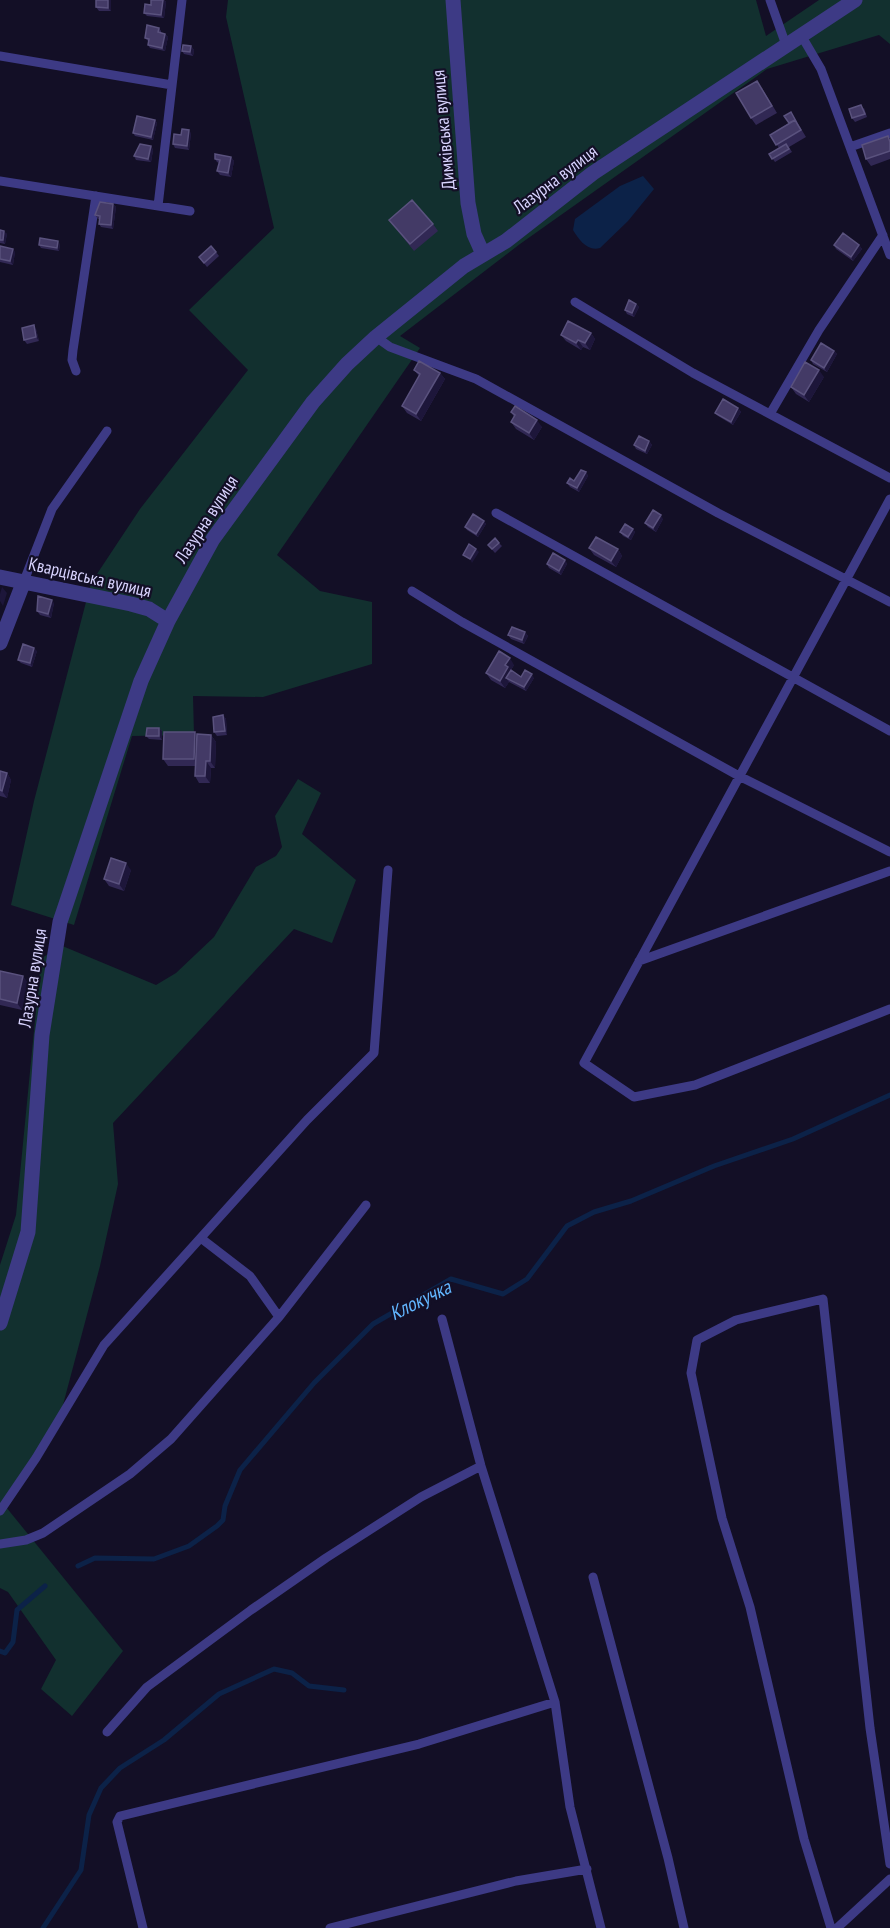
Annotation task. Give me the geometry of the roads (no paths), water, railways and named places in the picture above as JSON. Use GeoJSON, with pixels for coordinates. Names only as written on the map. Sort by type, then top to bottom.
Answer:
{"type":"FeatureCollection","features":[{"type":"Feature","properties":{"kind":"street","name":"Димківська вулиця"},"geometry":{"type":"LineString","coordinates":[[453,0],[468,202],[474,234],[483,254]]}},
{"type":"Feature","properties":{"kind":"street","name":"Лазурна вулиця"},"geometry":{"type":"LineString","coordinates":[[0,1323],[28,1232],[42,1035],[60,922],[138,691],[168,621],[204,554],[241,497],[313,402],[347,364],[376,337],[593,173],[855,0]]}},
{"type":"Feature","properties":{"kind":"street","name":"Кварцівська вулиця"},"geometry":{"type":"LineString","coordinates":[[0,577],[131,604],[149,609],[168,621]]}},
{"type":"Feature","properties":{"kind":"street"},"geometry":{"type":"LineString","coordinates":[[0,643],[24,581]]}},
{"type":"Feature","properties":{"kind":"lane"},"geometry":{"type":"LineString","coordinates":[[158,206],[182,0]]}},
{"type":"Feature","properties":{"kind":"lane"},"geometry":{"type":"LineString","coordinates":[[770,0],[786,45]]}},
{"type":"Feature","properties":{"kind":"lane"},"geometry":{"type":"LineString","coordinates":[[801,35],[821,69],[890,255]]}},
{"type":"Feature","properties":{"kind":"lane"},"geometry":{"type":"LineString","coordinates":[[0,56],[172,85]]}},
{"type":"Feature","properties":{"kind":"lane"},"geometry":{"type":"LineString","coordinates":[[850,147],[890,133]]}},
{"type":"Feature","properties":{"kind":"lane"},"geometry":{"type":"LineString","coordinates":[[0,181],[189,211]]}},
{"type":"Feature","properties":{"kind":"lane"},"geometry":{"type":"LineString","coordinates":[[76,371],[72,360],[73,350],[96,196]]}},
{"type":"Feature","properties":{"kind":"lane"},"geometry":{"type":"LineString","coordinates":[[770,414],[819,330],[883,235]]}},
{"type":"Feature","properties":{"kind":"lane"},"geometry":{"type":"LineString","coordinates":[[575,302],[693,373],[890,478]]}},
{"type":"Feature","properties":{"kind":"lane"},"geometry":{"type":"LineString","coordinates":[[376,337],[390,346],[476,379],[718,513],[847,577],[890,602]]}},
{"type":"Feature","properties":{"kind":"lane"},"geometry":{"type":"LineString","coordinates":[[24,581],[52,508],[107,431]]}},
{"type":"Feature","properties":{"kind":"lane"},"geometry":{"type":"LineString","coordinates":[[890,499],[584,1063],[634,1097],[695,1085],[890,1009]]}},
{"type":"Feature","properties":{"kind":"lane"},"geometry":{"type":"LineString","coordinates":[[496,513],[890,731]]}},
{"type":"Feature","properties":{"kind":"lane"},"geometry":{"type":"LineString","coordinates":[[412,591],[462,622],[739,776],[890,852]]}},
{"type":"Feature","properties":{"kind":"lane"},"geometry":{"type":"LineString","coordinates":[[0,1511],[36,1458],[100,1351],[307,1120],[374,1053],[388,870]]}},
{"type":"Feature","properties":{"kind":"lane"},"geometry":{"type":"LineString","coordinates":[[639,961],[890,871]]}},
{"type":"Feature","properties":{"kind":"lane"},"geometry":{"type":"LineString","coordinates":[[0,1544],[26,1540],[43,1533],[147,1461],[184,1424],[279,1317],[366,1205]]}},
{"type":"Feature","properties":{"kind":"lane"},"geometry":{"type":"LineString","coordinates":[[202,1239],[250,1276],[279,1317]]}},
{"type":"Feature","properties":{"kind":"lane"},"geometry":{"type":"LineString","coordinates":[[831,1928],[804,1839],[750,1607],[722,1518],[690,1373],[697,1340],[736,1320],[823,1299],[870,1728],[890,1864]]}},
{"type":"Feature","properties":{"kind":"lane"},"geometry":{"type":"LineString","coordinates":[[442,1319],[481,1466],[555,1702],[570,1806],[601,1928]]}},
{"type":"Feature","properties":{"kind":"lane"},"geometry":{"type":"LineString","coordinates":[[107,1732],[147,1687],[251,1610],[421,1497],[481,1466]]}},
{"type":"Feature","properties":{"kind":"lane"},"geometry":{"type":"LineString","coordinates":[[593,1577],[668,1858],[684,1928]]}},
{"type":"Feature","properties":{"kind":"lane"},"geometry":{"type":"LineString","coordinates":[[144,1928],[117,1822],[120,1816],[385,1753],[555,1702]]}},
{"type":"Feature","properties":{"kind":"lane"},"geometry":{"type":"LineString","coordinates":[[330,1928],[516,1881],[587,1869]]}},
{"type":"Feature","properties":{"kind":"lane"},"geometry":{"type":"LineString","coordinates":[[837,1928],[890,1880]]}},
{"type":"Feature","properties":{"kind":"water"},"geometry":{"type":"Polygon","coordinates":[[[643,176],[654,189],[628,221],[600,248],[592,248],[584,244],[573,230],[575,219],[620,186],[643,176]]]}},
{"type":"Feature","properties":{"kind":"waterway","name":"Клокучка"},"geometry":{"type":"LineString","coordinates":[[78,1566],[95,1558],[154,1559],[189,1546],[217,1526],[223,1520],[225,1506],[240,1470],[314,1383],[373,1324],[451,1279],[503,1294],[527,1279],[567,1226],[594,1212],[631,1201],[714,1166],[793,1139],[890,1095]]}},
{"type":"Feature","properties":{"kind":"waterway","name":"Клокучка"},"geometry":{"type":"LineString","coordinates":[[0,1651],[5,1653],[13,1642],[17,1610],[45,1586]]}},
{"type":"Feature","properties":{"kind":"waterway"},"geometry":{"type":"LineString","coordinates":[[43,1928],[81,1870],[89,1815],[101,1788],[120,1768],[164,1740],[219,1694],[274,1669],[292,1673],[309,1686],[344,1690]]}}]}
